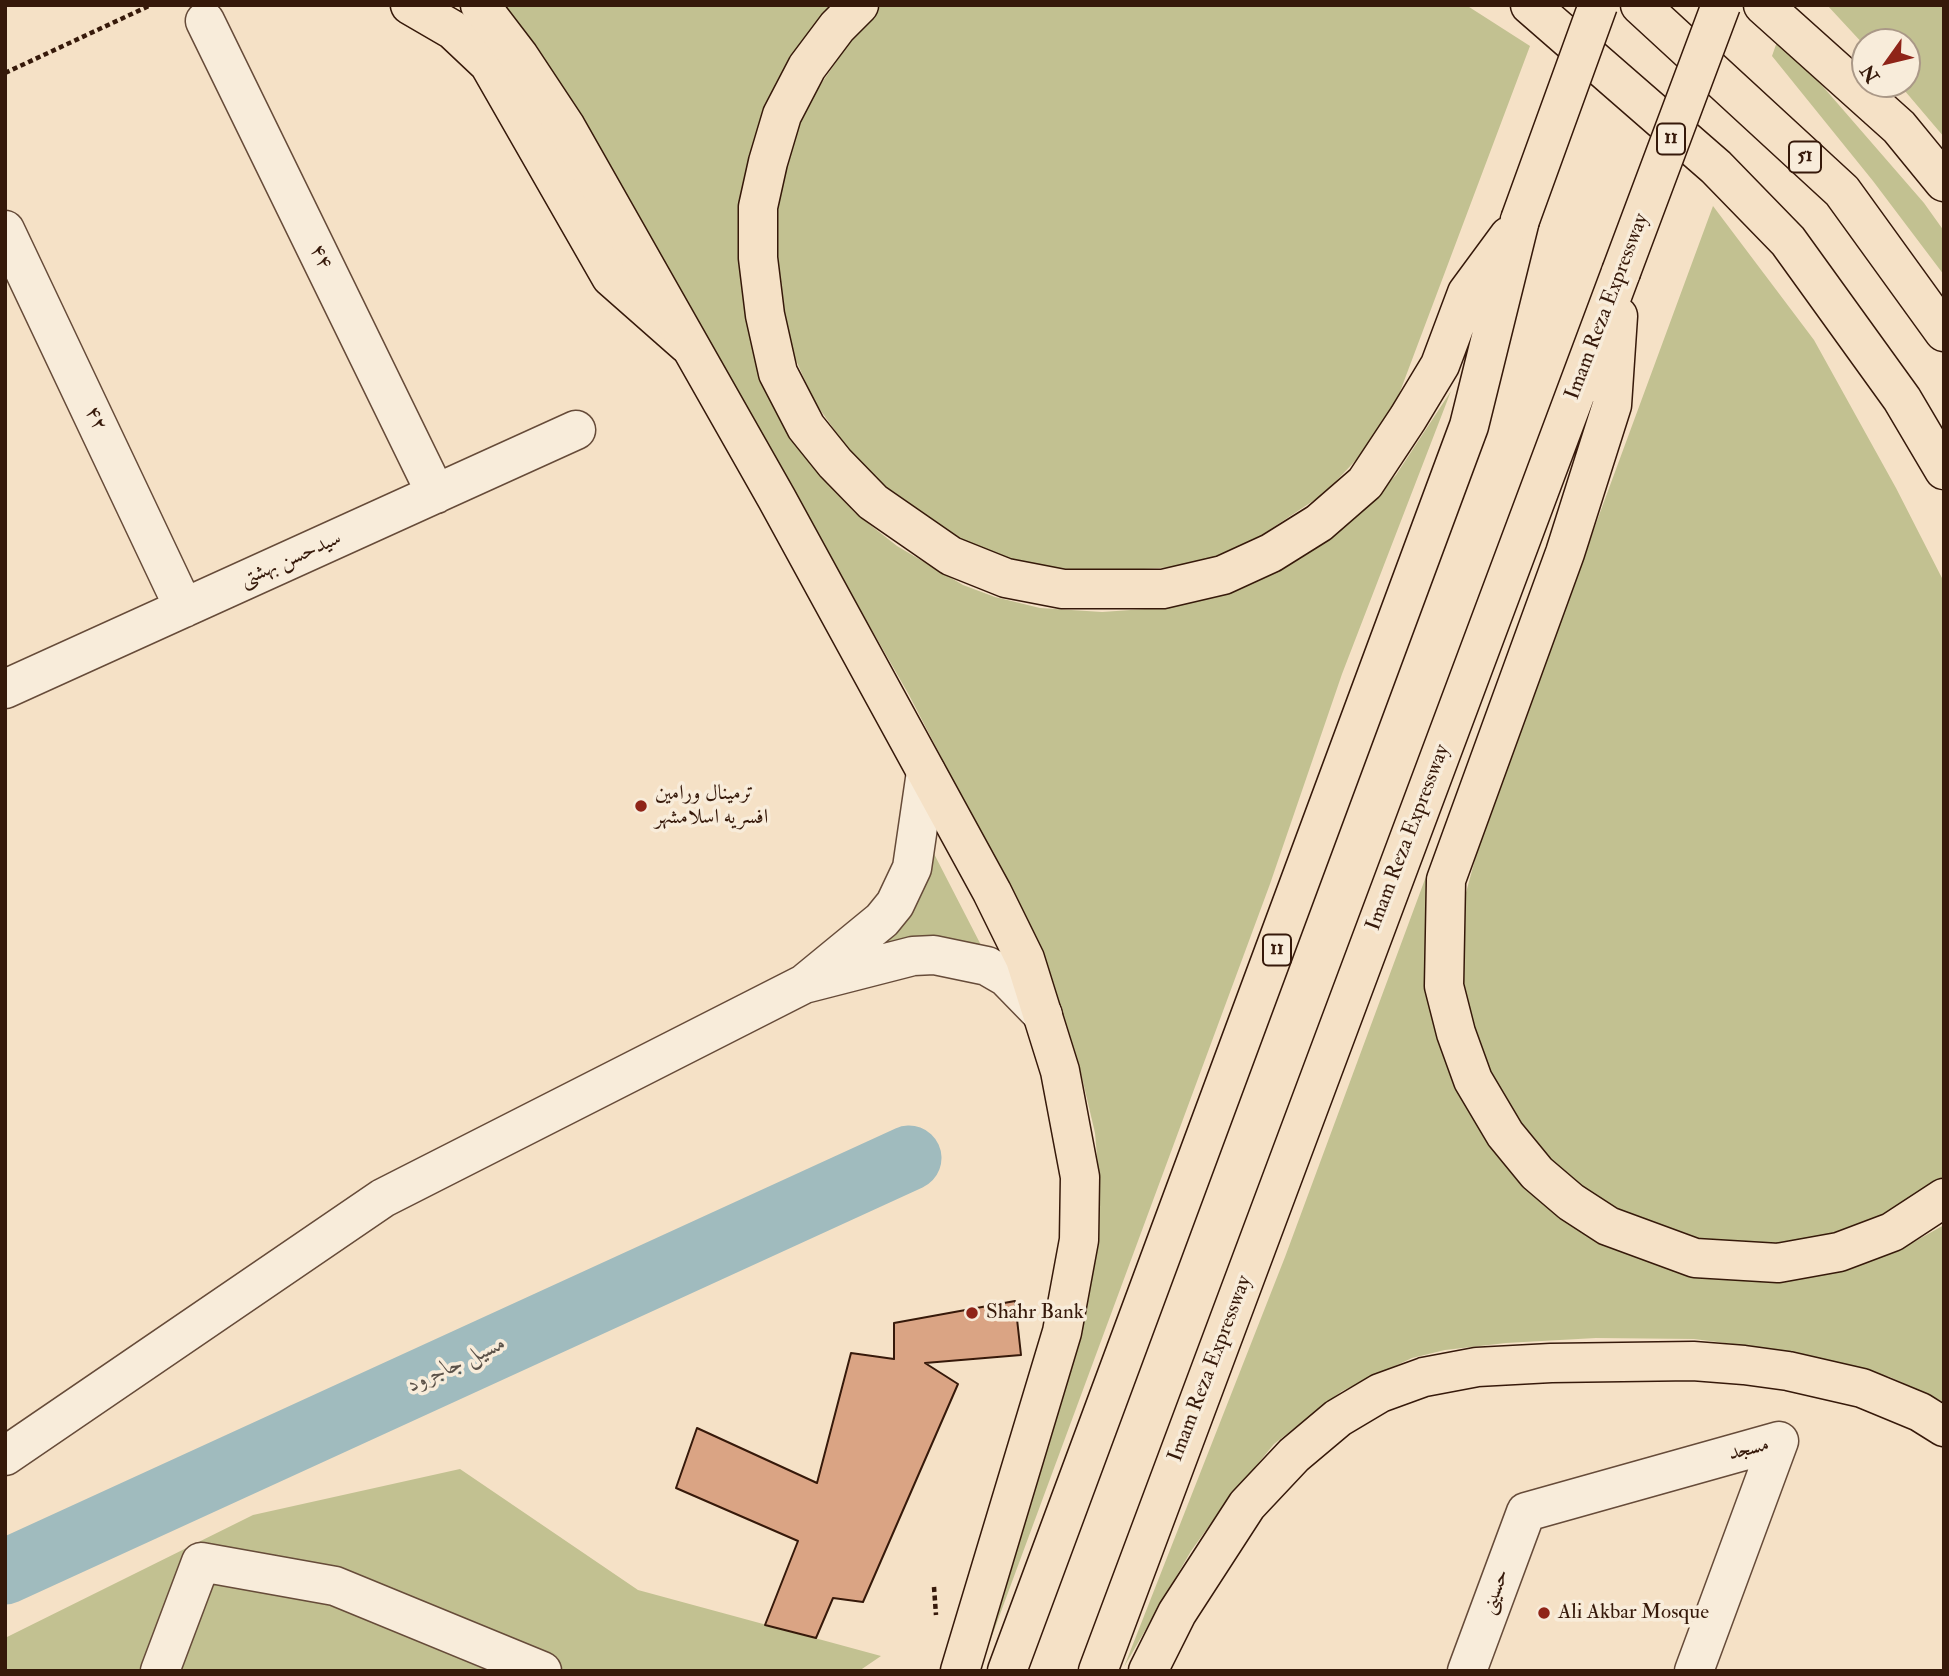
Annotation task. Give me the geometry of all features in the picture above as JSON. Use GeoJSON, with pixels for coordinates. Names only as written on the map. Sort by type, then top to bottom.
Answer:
{"type":"FeatureCollection","features":[{"type":"Feature","properties":{"kind":"main road"},"geometry":{"type":"LineString","coordinates":[[410,5],[453,30],[489,64],[611,277],[691,347]]}},
{"type":"Feature","properties":{"kind":"main road"},"geometry":{"type":"LineString","coordinates":[[480,5],[519,56],[566,127],[926,772],[1025,959],[1060,1071],[1080,1177],[1079,1240],[1062,1332],[960,1671]]}},
{"type":"Feature","properties":{"kind":"main road"},"geometry":{"type":"LineString","coordinates":[[859,5],[837,27],[807,66],[782,115],[758,207],[758,258],[765,315],[778,373],[806,426],[835,463],[873,502],[951,556],[1006,579],[1063,589],[1163,589],[1223,575],[1271,553],[1319,523],[1365,483],[1401,429],[1440,365],[1467,293],[1520,220]]}},
{"type":"Feature","properties":{"kind":"main road"},"geometry":{"type":"LineString","coordinates":[[1530,5],[1716,167],[1788,241],[1902,399],[1944,470]]}},
{"type":"Feature","properties":{"kind":"main road","name":"11"},"geometry":{"type":"LineString","coordinates":[[1007,1671],[1469,426],[1520,220],[1598,5]]}},
{"type":"Feature","properties":{"kind":"main road","name":"51"},"geometry":{"type":"LineString","coordinates":[[1640,5],[1842,191],[1944,332]]}},
{"type":"Feature","properties":{"kind":"main road","name":"Imam Reza Expressway"},"geometry":{"type":"LineString","coordinates":[[1098,1671],[1721,5]]}},
{"type":"Feature","properties":{"kind":"main road"},"geometry":{"type":"LineString","coordinates":[[1763,5],[1899,127],[1944,182]]}},
{"type":"Feature","properties":{"kind":"main road"},"geometry":{"type":"LineString","coordinates":[[1621,272],[1612,405],[1565,553],[1446,880],[1444,986],[1456,1034],[1473,1080],[1505,1134],[1537,1173],[1571,1202],[1608,1226],[1695,1258],[1778,1263],[1839,1252],[1892,1232],[1944,1198]]}},
{"type":"Feature","properties":{"kind":"main road"},"geometry":{"type":"LineString","coordinates":[[1148,1671],[1177,1613],[1247,1505],[1294,1455],[1338,1418],[1380,1393],[1424,1377],[1477,1367],[1551,1363],[1693,1361],[1744,1365],[1788,1371],[1862,1388],[1920,1412],[1944,1427]]}},
{"type":"Feature","properties":{"kind":"street","name":"۴۴"},"geometry":{"type":"LineString","coordinates":[[205,21],[436,494]]}},
{"type":"Feature","properties":{"kind":"street","name":"۴۲"},"geometry":{"type":"LineString","coordinates":[[5,230],[184,608]]}},
{"type":"Feature","properties":{"kind":"street","name":"سیدحسن بهشتی"},"geometry":{"type":"LineString","coordinates":[[5,689],[576,430]]}},
{"type":"Feature","properties":{"kind":"street"},"geometry":{"type":"LineString","coordinates":[[5,1456],[383,1198],[804,984],[882,920],[895,904],[912,868],[926,772]]}},
{"type":"Feature","properties":{"kind":"street"},"geometry":{"type":"LineString","coordinates":[[804,984],[913,956],[934,954],[987,966],[1006,978],[1043,1015]]}},
{"type":"Feature","properties":{"kind":"street","name":"مسجد"},"geometry":{"type":"LineString","coordinates":[[1525,1512],[1779,1441],[1694,1671]]}},
{"type":"Feature","properties":{"kind":"street","name":"حسینی"},"geometry":{"type":"LineString","coordinates":[[1467,1671],[1525,1512]]}},
{"type":"Feature","properties":{"kind":"street"},"geometry":{"type":"LineString","coordinates":[[160,1671],[201,1562],[335,1586],[542,1671]]}},
{"type":"Feature","properties":{"kind":"path"},"geometry":{"type":"LineString","coordinates":[[5,73],[152,5]]}},
{"type":"Feature","properties":{"kind":"shaded area"},"geometry":{"type":"Polygon","coordinates":[[[501,5],[834,5],[757,139],[794,436],[823,479],[855,513],[897,546],[963,585],[995,597],[1040,608],[1102,612],[1145,609],[1254,581],[1315,549],[1364,508],[1396,475],[1451,391],[1342,674],[1270,884],[989,1644],[1064,1392],[1094,1268],[1099,1179],[1095,1133],[1080,1069],[1040,947],[909,695],[550,67],[501,5]]]}},
{"type":"Feature","properties":{"kind":"shaded area"},"geometry":{"type":"Polygon","coordinates":[[[880,5],[1466,5],[1530,46],[1398,397],[1370,445],[1325,493],[1239,550],[1190,566],[1082,573],[1025,567],[961,542],[889,492],[850,452],[814,401],[791,349],[775,277],[776,217],[788,147],[812,97],[863,23],[880,5]]]}},
{"type":"Feature","properties":{"kind":"shaded area"},"geometry":{"type":"Polygon","coordinates":[[[1827,5],[1944,5],[1944,137],[1911,98],[1921,98],[1921,28],[1851,28],[1851,31],[1827,5]]]}},
{"type":"Feature","properties":{"kind":"shaded area"},"geometry":{"type":"Polygon","coordinates":[[[1779,36],[1924,203],[1944,231],[1944,275],[1873,181],[1772,56],[1779,36]]]}},
{"type":"Feature","properties":{"kind":"shaded area"},"geometry":{"type":"Polygon","coordinates":[[[1713,206],[1814,340],[1896,488],[1944,582],[1944,1185],[1921,1200],[1828,1238],[1766,1245],[1734,1245],[1694,1238],[1619,1213],[1578,1184],[1536,1147],[1482,1066],[1466,1008],[1460,963],[1464,900],[1483,830],[1713,206]]]}},
{"type":"Feature","properties":{"kind":"shaded area"},"geometry":{"type":"Polygon","coordinates":[[[1501,674],[1427,970],[1580,1228],[1851,1267],[1896,1252],[1944,1225],[1944,1402],[1890,1377],[1847,1365],[1772,1349],[1694,1339],[1596,1338],[1506,1343],[1445,1350],[1412,1358],[1342,1391],[1274,1444],[1224,1505],[1191,1551],[1124,1667],[1285,1257],[1501,674]]]}},
{"type":"Feature","properties":{"kind":"shaded area"},"geometry":{"type":"Polygon","coordinates":[[[930,846],[983,949],[859,956],[930,846]]]}},
{"type":"Feature","properties":{"kind":"shaded area"},"geometry":{"type":"Polygon","coordinates":[[[460,1469],[638,1590],[881,1656],[859,1671],[5,1671],[5,1638],[253,1515],[460,1469]]]}},
{"type":"Feature","properties":{"kind":"building"},"geometry":{"type":"Polygon","coordinates":[[[1015,1301],[1021,1355],[925,1363],[958,1384],[863,1602],[833,1598],[816,1638],[765,1625],[798,1541],[676,1488],[697,1428],[817,1483],[851,1353],[894,1359],[894,1323],[1015,1301]]]}},
{"type":"Feature","properties":{"kind":"waterway","name":"مسیل جاجرود"},"geometry":{"type":"LineString","coordinates":[[5,1572],[909,1158]]}},
{"type":"Feature","properties":{"kind":"place","name":"ترمینال ورامین افسریه اسلامشهر"},"geometry":{"type":"Point","coordinates":[641,806]}},
{"type":"Feature","properties":{"kind":"place","name":"Shahr Bank"},"geometry":{"type":"Point","coordinates":[972,1313]}},
{"type":"Feature","properties":{"kind":"place","name":"Ali Akbar Mosque"},"geometry":{"type":"Point","coordinates":[1544,1613]}}]}
